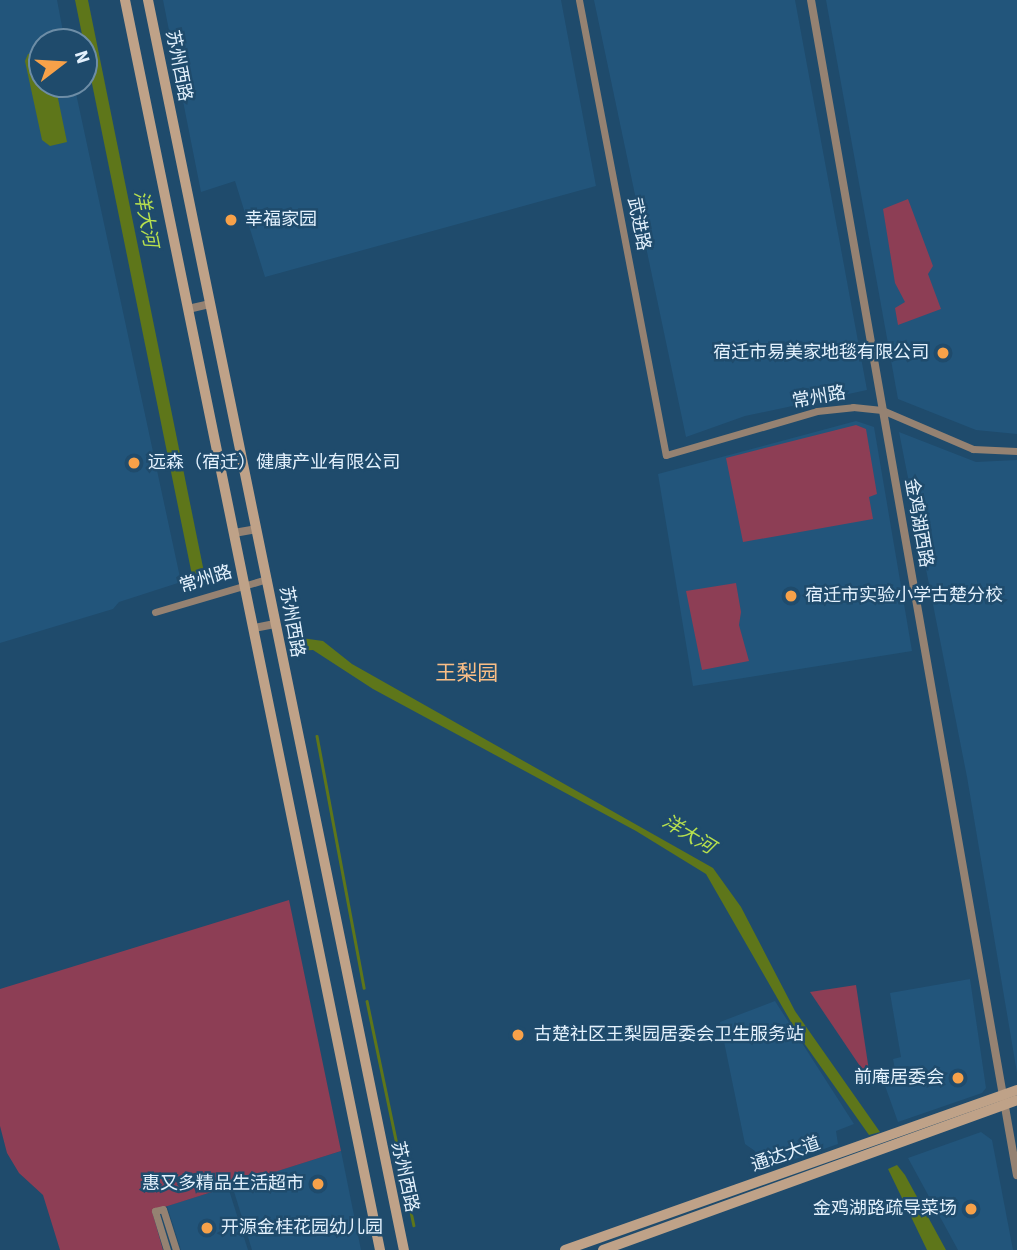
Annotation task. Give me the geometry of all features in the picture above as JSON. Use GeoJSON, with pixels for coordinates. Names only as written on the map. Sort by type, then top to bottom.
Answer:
{"type":"FeatureCollection","features":[{"type":"Feature","properties":{"kind":"main road","name":"苏州西路"},"geometry":{"type":"LineString","coordinates":[[125,0],[380,1250]]}},
{"type":"Feature","properties":{"kind":"main road","name":"苏州西路"},"geometry":{"type":"LineString","coordinates":[[148,0],[404,1250]]}},
{"type":"Feature","properties":{"kind":"main road","name":"通达大道"},"geometry":{"type":"LineString","coordinates":[[603,1250],[1004,1100],[1017,1090]]}},
{"type":"Feature","properties":{"kind":"main road","name":"通达大道"},"geometry":{"type":"LineString","coordinates":[[565,1250],[1004,1100],[1017,1100]]}},
{"type":"Feature","properties":{"kind":"street","name":"武进路"},"geometry":{"type":"LineString","coordinates":[[579,0],[666,455]]}},
{"type":"Feature","properties":{"kind":"street","name":"金鸡湖西路"},"geometry":{"type":"LineString","coordinates":[[811,0],[1017,1175]]}},
{"type":"Feature","properties":{"kind":"street"},"geometry":{"type":"LineString","coordinates":[[188,309],[210,304]]}},
{"type":"Feature","properties":{"kind":"street","name":"常州路"},"geometry":{"type":"LineString","coordinates":[[666,455],[817,411],[853,407],[882,410],[973,449],[1017,451]]}},
{"type":"Feature","properties":{"kind":"street"},"geometry":{"type":"LineString","coordinates":[[234,533],[256,529]]}},
{"type":"Feature","properties":{"kind":"street","name":"常州路"},"geometry":{"type":"LineString","coordinates":[[155,612],[267,579]]}},
{"type":"Feature","properties":{"kind":"street"},"geometry":{"type":"LineString","coordinates":[[254,628],[275,624]]}},
{"type":"Feature","properties":{"kind":"street"},"geometry":{"type":"LineString","coordinates":[[167,1250],[155,1211],[163,1209],[176,1250]]}},
{"type":"Feature","properties":{"kind":"shaded area"},"geometry":{"type":"Polygon","coordinates":[[[0,0],[57,0],[62,28],[28,28],[28,98],[77,98],[181,582],[119,602],[113,609],[0,643],[0,0]]]}},
{"type":"Feature","properties":{"kind":"shaded area"},"geometry":{"type":"Polygon","coordinates":[[[75,0],[88,0],[94,28],[81,28],[75,0]]]}},
{"type":"Feature","properties":{"kind":"shaded area"},"geometry":{"type":"Polygon","coordinates":[[[163,0],[561,0],[596,186],[265,277],[235,181],[201,192],[163,0]]]}},
{"type":"Feature","properties":{"kind":"shaded area"},"geometry":{"type":"Polygon","coordinates":[[[594,0],[795,0],[867,390],[745,416],[686,437],[594,0]]]}},
{"type":"Feature","properties":{"kind":"shaded area"},"geometry":{"type":"Polygon","coordinates":[[[826,0],[1017,0],[1017,434],[976,430],[898,399],[826,0]]]}},
{"type":"Feature","properties":{"kind":"shaded area"},"geometry":{"type":"Polygon","coordinates":[[[98,49],[205,577],[193,580],[95,98],[98,98],[98,49]]]}},
{"type":"Feature","properties":{"kind":"shaded area"},"geometry":{"type":"Polygon","coordinates":[[[28,54],[28,75],[25,61],[28,54]]]}},
{"type":"Feature","properties":{"kind":"shaded area"},"geometry":{"type":"Polygon","coordinates":[[[33,98],[58,98],[67,142],[50,146],[42,140],[33,98]]]}},
{"type":"Feature","properties":{"kind":"shaded area"},"geometry":{"type":"Polygon","coordinates":[[[908,199],[933,266],[928,274],[941,309],[898,325],[895,308],[905,302],[895,283],[883,209],[908,199]]]}},
{"type":"Feature","properties":{"kind":"shaded area","name":"宿迁市实验小学古楚分校"},"geometry":{"type":"Polygon","coordinates":[[[856,421],[874,427],[912,651],[693,686],[658,474],[856,421]]]}},
{"type":"Feature","properties":{"kind":"shaded area"},"geometry":{"type":"Polygon","coordinates":[[[856,425],[866,429],[877,494],[869,497],[873,519],[743,542],[726,458],[856,425]]]}},
{"type":"Feature","properties":{"kind":"shaded area"},"geometry":{"type":"Polygon","coordinates":[[[899,432],[976,462],[1017,460],[1017,1073],[967,777],[899,432]]]}},
{"type":"Feature","properties":{"kind":"shaded area"},"geometry":{"type":"Polygon","coordinates":[[[736,583],[741,612],[739,625],[749,661],[702,670],[686,591],[736,583]]]}},
{"type":"Feature","properties":{"kind":"shaded area"},"geometry":{"type":"Polygon","coordinates":[[[294,637],[323,641],[352,664],[713,868],[741,907],[795,1011],[880,1132],[869,1135],[799,1036],[706,874],[636,831],[373,689],[313,650],[296,651],[294,637]]]}},
{"type":"Feature","properties":{"kind":"shaded area"},"geometry":{"type":"Polygon","coordinates":[[[289,900],[341,1151],[152,1211],[163,1250],[60,1250],[43,1195],[19,1173],[7,1153],[0,1126],[0,989],[289,900]]]}},
{"type":"Feature","properties":{"kind":"shaded area"},"geometry":{"type":"Polygon","coordinates":[[[970,979],[986,1088],[982,1093],[898,1122],[884,1083],[897,1080],[893,1059],[901,1057],[890,993],[970,979]]]}},
{"type":"Feature","properties":{"kind":"shaded area"},"geometry":{"type":"Polygon","coordinates":[[[856,985],[868,1064],[870,1081],[810,992],[856,985]]]}},
{"type":"Feature","properties":{"kind":"shaded area"},"geometry":{"type":"Polygon","coordinates":[[[775,1001],[854,1124],[836,1131],[838,1144],[761,1171],[755,1151],[745,1144],[720,1022],[775,1001]]]}},
{"type":"Feature","properties":{"kind":"shaded area","name":"金鸡湖路疏导菜场"},"geometry":{"type":"Polygon","coordinates":[[[981,1132],[992,1140],[1013,1250],[958,1250],[908,1158],[981,1132]]]}},
{"type":"Feature","properties":{"kind":"shaded area"},"geometry":{"type":"Polygon","coordinates":[[[341,1151],[361,1250],[252,1250],[232,1185],[341,1151]]]}},
{"type":"Feature","properties":{"kind":"shaded area"},"geometry":{"type":"Polygon","coordinates":[[[897,1165],[946,1250],[927,1250],[888,1169],[897,1165]]]}},
{"type":"Feature","properties":{"kind":"shaded area","name":"开源金桂花园幼儿园"},"geometry":{"type":"Polygon","coordinates":[[[228,1187],[248,1250],[181,1250],[167,1206],[228,1187]]]}},
{"type":"Feature","properties":{"kind":"waterway"},"geometry":{"type":"LineString","coordinates":[[317,736],[364,988]]}},
{"type":"Feature","properties":{"kind":"waterway"},"geometry":{"type":"LineString","coordinates":[[367,1001],[414,1225]]}},
{"type":"Feature","properties":{"kind":"place","name":"幸福家园"},"geometry":{"type":"Point","coordinates":[231,220]}},
{"type":"Feature","properties":{"kind":"place","name":"宿迁市易美家地毯有限公司"},"geometry":{"type":"Point","coordinates":[943,353]}},
{"type":"Feature","properties":{"kind":"place","name":"远森（宿迁）健康产业有限公司"},"geometry":{"type":"Point","coordinates":[134,463]}},
{"type":"Feature","properties":{"kind":"place","name":"宿迁市实验小学古楚分校"},"geometry":{"type":"Point","coordinates":[791,596]}},
{"type":"Feature","properties":{"kind":"place","name":"古楚社区王梨园居委会卫生服务站"},"geometry":{"type":"Point","coordinates":[518,1035]}},
{"type":"Feature","properties":{"kind":"place","name":"前庵居委会"},"geometry":{"type":"Point","coordinates":[958,1078]}},
{"type":"Feature","properties":{"kind":"place","name":"惠又多精品生活超市"},"geometry":{"type":"Point","coordinates":[318,1184]}},
{"type":"Feature","properties":{"kind":"place","name":"金鸡湖路疏导菜场"},"geometry":{"type":"Point","coordinates":[971,1209]}},
{"type":"Feature","properties":{"kind":"place","name":"开源金桂花园幼儿园"},"geometry":{"type":"Point","coordinates":[207,1228]}},
{"type":"Feature","properties":{"kind":"district","name":"王梨园"},"geometry":{"type":"Point","coordinates":[467,673]}},
{"type":"Feature","properties":{"kind":"water label","name":"洋大河"},"geometry":{"type":"Point","coordinates":[145,219]}},
{"type":"Feature","properties":{"kind":"water label","name":"洋大河"},"geometry":{"type":"Point","coordinates":[688,835]}}]}
